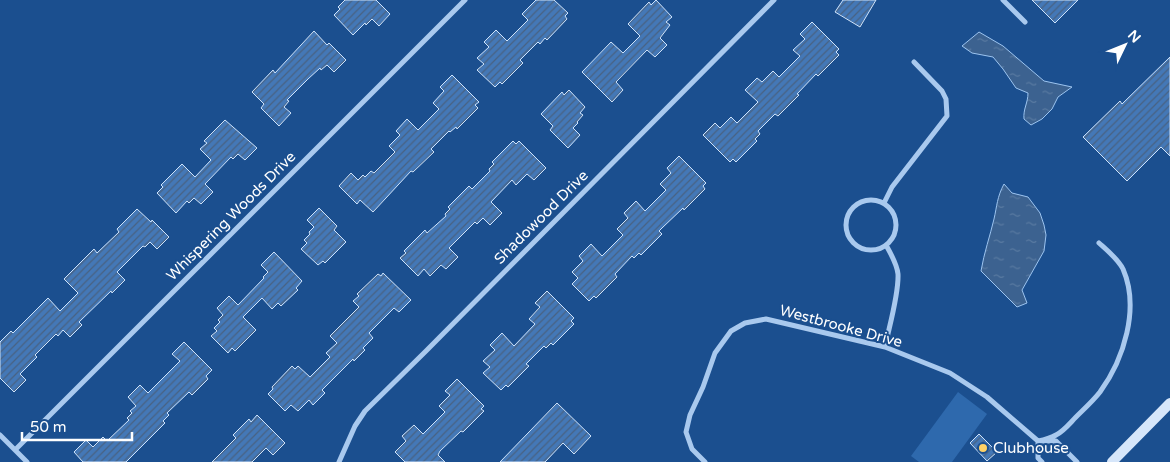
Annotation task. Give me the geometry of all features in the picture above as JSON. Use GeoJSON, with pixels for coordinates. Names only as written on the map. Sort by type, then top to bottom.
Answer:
{"type":"FeatureCollection","features":[{"type":"Feature","properties":{"kind":"street","name":"Whispering Woods Drive"},"geometry":{"type":"LineString","coordinates":[[15,450],[465,0]]}},
{"type":"Feature","properties":{"kind":"street","name":"Shadowood Drive"},"geometry":{"type":"LineString","coordinates":[[339,462],[355,426],[378,397],[426,352],[774,0]]}},
{"type":"Feature","properties":{"kind":"street"},"geometry":{"type":"LineString","coordinates":[[1003,0],[1024,22]]}},
{"type":"Feature","properties":{"kind":"street"},"geometry":{"type":"LineString","coordinates":[[884,203],[892,187],[948,116],[946,99],[942,91],[914,62]]}},
{"type":"Feature","properties":{"kind":"street"},"geometry":{"type":"LineString","coordinates":[[876,200],[884,203],[895,215],[896,232],[886,246],[870,250],[863,248],[856,244],[847,231],[846,222],[848,214],[860,202],[876,200]]}},
{"type":"Feature","properties":{"kind":"street"},"geometry":{"type":"LineString","coordinates":[[1038,442],[1057,435],[1098,394],[1120,356],[1130,316],[1129,293],[1122,266],[1100,243]]}},
{"type":"Feature","properties":{"kind":"street"},"geometry":{"type":"LineString","coordinates":[[885,347],[897,288],[898,273],[894,259],[886,246]]}},
{"type":"Feature","properties":{"kind":"street","name":"Westbrooke Drive"},"geometry":{"type":"LineString","coordinates":[[704,462],[692,449],[686,432],[690,415],[703,387],[715,352],[731,331],[745,323],[766,319],[885,347],[950,373],[987,397],[1038,442]]}},
{"type":"Feature","properties":{"kind":"street"},"geometry":{"type":"LineString","coordinates":[[1112,462],[1170,402]]}},
{"type":"Feature","properties":{"kind":"street"},"geometry":{"type":"LineString","coordinates":[[0,435],[27,462]]}},
{"type":"Feature","properties":{"kind":"street"},"geometry":{"type":"LineString","coordinates":[[1038,442],[1056,441],[1077,462]]}},
{"type":"Feature","properties":{"kind":"street"},"geometry":{"type":"LineString","coordinates":[[1038,442],[1038,458],[1042,462]]}},
{"type":"Feature","properties":{"kind":"shaded area"},"geometry":{"type":"Polygon","coordinates":[[[958,392],[987,414],[952,462],[919,462],[911,456],[958,392]]]}},
{"type":"Feature","properties":{"kind":"water"},"geometry":{"type":"Polygon","coordinates":[[[979,32],[1003,46],[1044,81],[1072,87],[1058,97],[1052,109],[1042,119],[1031,125],[1024,119],[1028,93],[1016,88],[993,57],[972,53],[962,46],[979,32]]]}},
{"type":"Feature","properties":{"kind":"water"},"geometry":{"type":"Polygon","coordinates":[[[1004,184],[1012,193],[1028,197],[1040,213],[1046,235],[1044,251],[1022,290],[1027,303],[1017,307],[981,271],[999,197],[1004,184]]]}},
{"type":"Feature","properties":{"kind":"building"},"geometry":{"type":"Polygon","coordinates":[[[345,0],[376,0],[390,14],[379,26],[372,19],[353,35],[334,15],[340,9],[338,7],[345,0]]]}},
{"type":"Feature","properties":{"kind":"building"},"geometry":{"type":"Polygon","coordinates":[[[536,0],[554,0],[568,13],[565,16],[567,19],[547,40],[545,38],[540,44],[538,42],[520,60],[523,63],[502,84],[500,82],[495,87],[477,70],[484,64],[477,58],[489,47],[484,42],[496,30],[507,41],[528,20],[522,14],[536,0]]]}},
{"type":"Feature","properties":{"kind":"building"},"geometry":{"type":"Polygon","coordinates":[[[656,0],[672,17],[666,22],[670,25],[660,38],[667,45],[655,57],[647,50],[616,82],[623,90],[612,102],[582,72],[611,42],[623,53],[640,36],[628,24],[649,2],[651,5],[656,0]]]}},
{"type":"Feature","properties":{"kind":"building"},"geometry":{"type":"Polygon","coordinates":[[[843,0],[876,0],[860,27],[835,12],[843,0]]]}},
{"type":"Feature","properties":{"kind":"building"},"geometry":{"type":"Polygon","coordinates":[[[1032,0],[1078,0],[1055,23],[1032,0]]]}},
{"type":"Feature","properties":{"kind":"building"},"geometry":{"type":"Polygon","coordinates":[[[812,22],[839,49],[836,52],[839,55],[818,76],[816,74],[778,116],[775,114],[758,131],[760,134],[755,139],[757,141],[736,162],[733,159],[730,162],[703,135],[715,123],[720,128],[731,117],[737,123],[758,102],[745,90],[757,78],[762,82],[773,71],[779,77],[800,56],[793,50],[805,39],[800,34],[812,22]]]}},
{"type":"Feature","properties":{"kind":"building"},"geometry":{"type":"Polygon","coordinates":[[[314,31],[327,45],[329,43],[346,60],[334,72],[327,65],[321,70],[320,68],[308,79],[287,100],[289,101],[284,107],[291,113],[279,126],[261,108],[264,104],[252,92],[273,70],[275,73],[314,31]]]}},
{"type":"Feature","properties":{"kind":"building"},"geometry":{"type":"Polygon","coordinates":[[[1170,57],[1170,156],[1161,147],[1127,181],[1083,137],[1120,101],[1122,104],[1170,57]]]}},
{"type":"Feature","properties":{"kind":"building"},"geometry":{"type":"Polygon","coordinates":[[[452,75],[479,102],[475,105],[478,108],[457,129],[456,127],[449,131],[431,149],[434,152],[413,172],[411,171],[373,212],[360,200],[357,204],[339,186],[351,173],[358,180],[363,175],[365,177],[371,171],[374,173],[395,152],[389,146],[400,135],[396,131],[407,119],[418,130],[439,109],[433,103],[444,91],[440,87],[452,75]]]}},
{"type":"Feature","properties":{"kind":"building"},"geometry":{"type":"Polygon","coordinates":[[[569,90],[585,107],[580,113],[583,115],[573,128],[580,135],[568,148],[550,130],[553,126],[541,114],[562,92],[564,95],[569,90]]]}},
{"type":"Feature","properties":{"kind":"building"},"geometry":{"type":"Polygon","coordinates":[[[225,120],[257,148],[245,160],[238,154],[233,159],[231,157],[205,184],[213,192],[201,204],[194,198],[189,203],[187,201],[176,213],[157,193],[163,187],[161,185],[182,164],[195,177],[211,160],[200,149],[207,143],[204,141],[225,120]]]}},
{"type":"Feature","properties":{"kind":"building"},"geometry":{"type":"Polygon","coordinates":[[[513,141],[516,144],[519,141],[546,168],[534,180],[527,174],[516,185],[512,180],[491,202],[502,213],[490,225],[483,218],[477,224],[475,222],[449,248],[458,257],[446,269],[441,265],[430,276],[424,269],[418,276],[400,258],[406,253],[404,251],[425,230],[427,233],[446,216],[445,214],[450,209],[448,207],[469,186],[472,189],[490,171],[489,169],[494,164],[492,162],[513,141]]]}},
{"type":"Feature","properties":{"kind":"building"},"geometry":{"type":"Polygon","coordinates":[[[679,156],[706,183],[703,186],[705,189],[659,231],[662,234],[641,255],[639,253],[634,258],[632,256],[615,274],[617,277],[596,298],[594,296],[589,301],[572,284],[578,278],[572,272],[583,261],[579,256],[591,244],[602,256],[623,235],[617,229],[628,218],[624,213],[636,201],[645,211],[666,190],[660,184],[671,173],[667,168],[679,156]]]}},
{"type":"Feature","properties":{"kind":"building"},"geometry":{"type":"Polygon","coordinates":[[[319,208],[337,226],[334,230],[346,242],[325,263],[323,261],[318,265],[301,249],[307,243],[304,240],[314,227],[307,220],[319,208]]]}},
{"type":"Feature","properties":{"kind":"building"},"geometry":{"type":"Polygon","coordinates":[[[137,209],[151,222],[152,220],[169,237],[157,249],[150,242],[145,247],[143,246],[117,272],[125,280],[79,322],[82,325],[70,337],[63,330],[58,336],[56,334],[35,355],[37,357],[20,374],[26,380],[14,392],[0,378],[0,342],[11,331],[13,333],[48,298],[60,311],[78,293],[64,279],[94,249],[97,253],[119,232],[117,229],[137,209]]]}},
{"type":"Feature","properties":{"kind":"building"},"geometry":{"type":"Polygon","coordinates":[[[274,252],[302,281],[296,288],[298,290],[281,306],[278,303],[272,309],[262,298],[243,317],[256,330],[235,351],[232,348],[228,353],[211,336],[217,331],[214,328],[220,322],[218,320],[223,315],[217,308],[229,296],[238,305],[264,278],[268,272],[261,265],[274,252]]]}},
{"type":"Feature","properties":{"kind":"building"},"geometry":{"type":"Polygon","coordinates":[[[383,273],[411,300],[399,312],[394,308],[369,333],[373,338],[363,348],[365,350],[354,361],[353,359],[322,390],[325,393],[313,405],[309,400],[298,411],[291,405],[285,411],[268,394],[273,389],[272,387],[292,366],[295,369],[298,366],[310,377],[330,357],[326,353],[337,343],[330,336],[359,307],[353,301],[359,296],[357,294],[378,274],[381,276],[383,273]]]}},
{"type":"Feature","properties":{"kind":"building"},"geometry":{"type":"Polygon","coordinates":[[[547,291],[574,318],[571,321],[574,324],[553,345],[551,343],[546,348],[544,346],[526,364],[529,366],[508,387],[506,385],[501,390],[483,373],[490,367],[483,361],[495,350],[490,345],[502,333],[514,346],[535,324],[529,319],[540,307],[535,303],[547,291]]]}},
{"type":"Feature","properties":{"kind":"building"},"geometry":{"type":"Polygon","coordinates":[[[184,342],[212,370],[206,376],[208,379],[192,395],[189,392],[167,413],[169,415],[163,421],[165,423],[126,462],[83,462],[74,452],[86,440],[93,447],[103,437],[107,441],[129,420],[127,418],[132,413],[130,411],[136,406],[128,397],[140,385],[148,393],[180,361],[172,354],[184,342]]]}},
{"type":"Feature","properties":{"kind":"building"},"geometry":{"type":"Polygon","coordinates":[[[457,379],[484,406],[481,409],[484,411],[440,451],[438,455],[445,462],[405,462],[395,452],[406,441],[402,436],[414,425],[423,434],[445,412],[439,406],[450,395],[445,391],[457,379]]]}},
{"type":"Feature","properties":{"kind":"building"},"geometry":{"type":"Polygon","coordinates":[[[557,403],[591,436],[574,454],[563,443],[545,462],[500,462],[557,403]]]}},
{"type":"Feature","properties":{"kind":"building"},"geometry":{"type":"Polygon","coordinates":[[[257,415],[285,443],[273,455],[266,448],[252,462],[212,462],[236,438],[233,435],[249,419],[251,422],[257,415]]]}},
{"type":"Feature","properties":{"kind":"building","name":"Clubhouse"},"geometry":{"type":"Polygon","coordinates":[[[979,434],[997,452],[987,461],[970,443],[979,434]]]}},
{"type":"Feature","properties":{"kind":"place","name":"Clubhouse"},"geometry":{"type":"Point","coordinates":[983,448]}}]}
